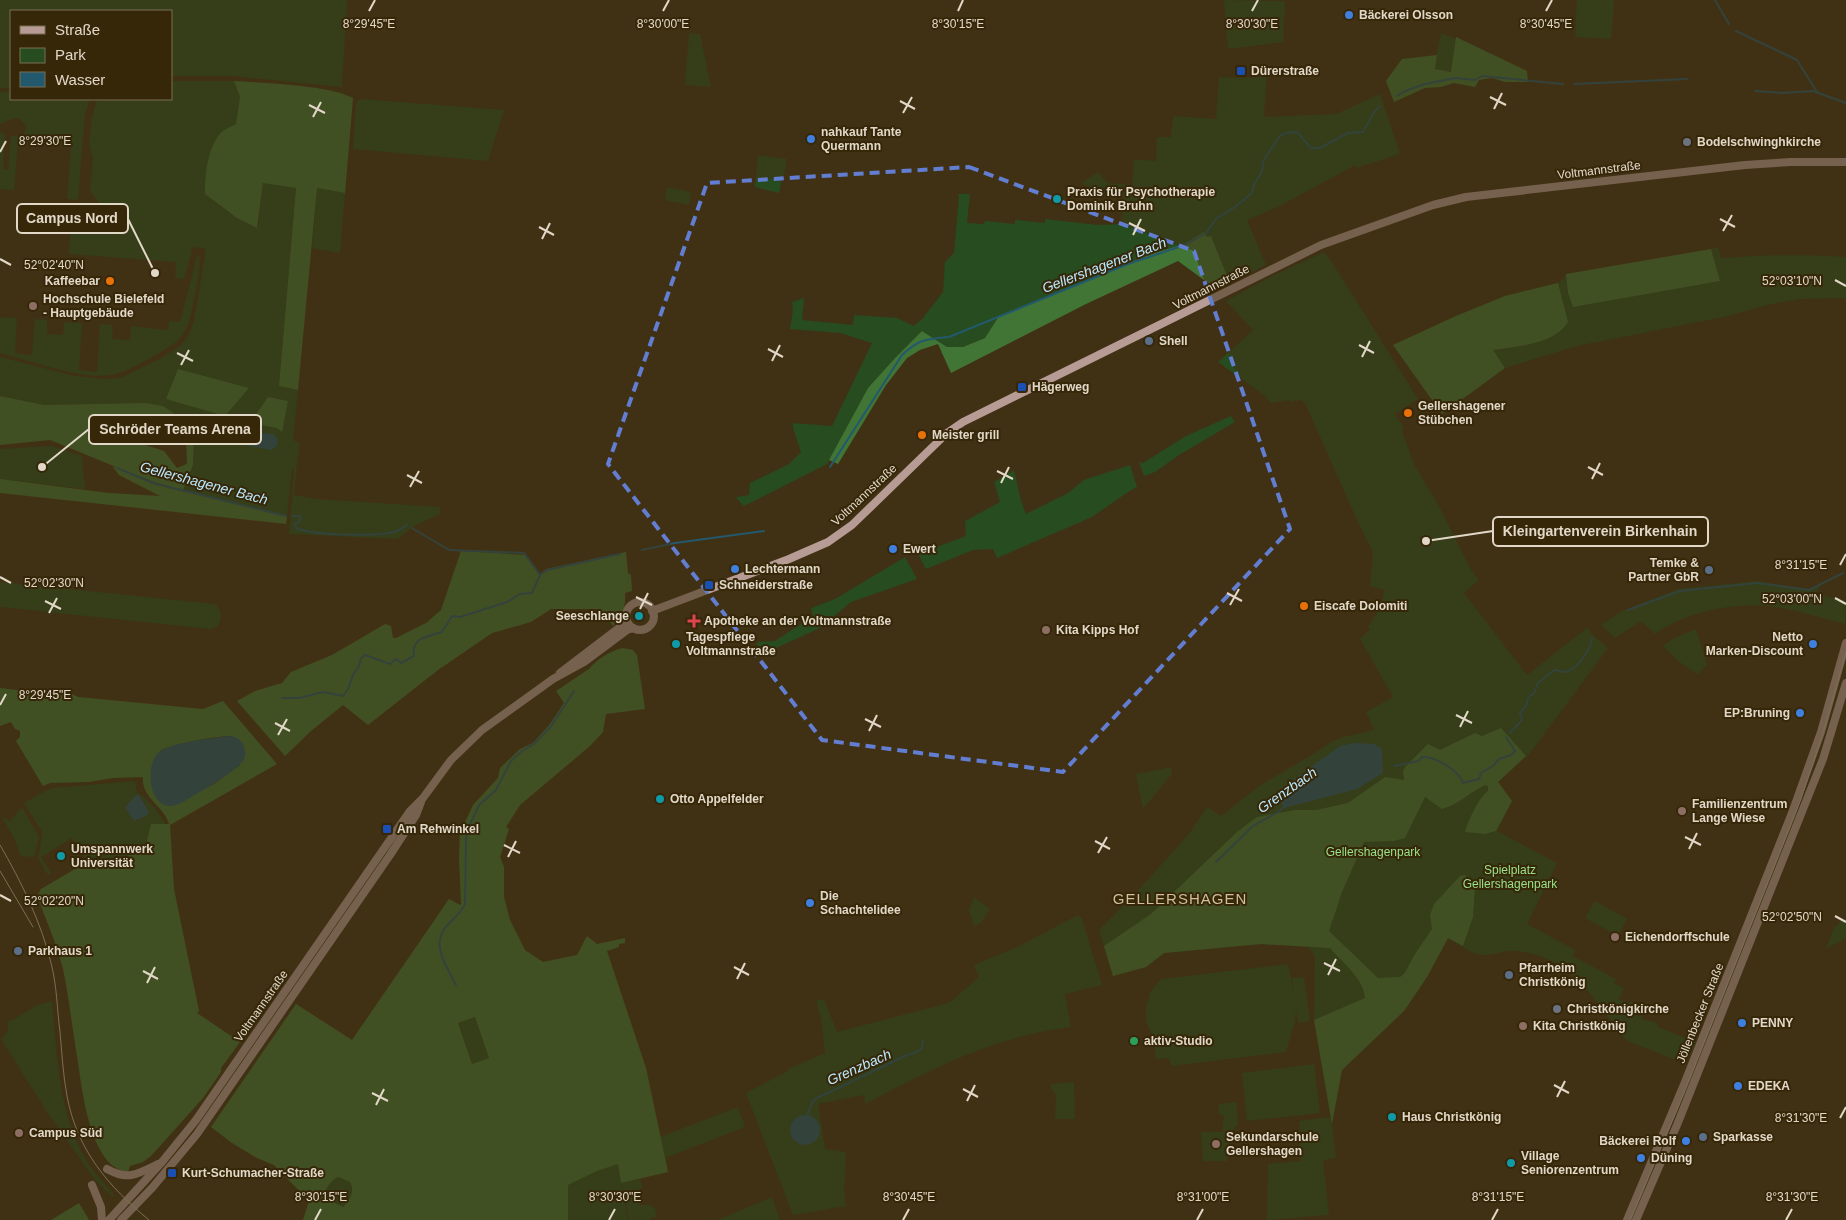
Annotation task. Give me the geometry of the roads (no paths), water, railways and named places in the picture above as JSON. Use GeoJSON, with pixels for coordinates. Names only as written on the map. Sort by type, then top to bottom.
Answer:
{"type":"FeatureCollection","features":[{"type":"Feature","properties":{"kind":"street","name":"Voltmannstraße"},"geometry":{"type":"LineString","coordinates":[[652,611],[823,545],[852,525],[947,433],[963,422],[1116,345],[1333,240],[1433,205],[1466,197],[1745,165],[1795,162],[1846,162]]}},
{"type":"Feature","properties":{"kind":"street"},"geometry":{"type":"LineString","coordinates":[[634,603],[646,604],[652,611],[653,620],[649,626],[641,630],[633,628],[626,620],[627,610],[634,603]]}},
{"type":"Feature","properties":{"kind":"street","name":"Voltmannstraße"},"geometry":{"type":"LineString","coordinates":[[109,1220],[162,1162],[196,1120],[410,811],[423,798],[442,770],[473,737],[553,679],[568,665],[623,625],[626,620]]}},
{"type":"Feature","properties":{"kind":"street","name":"Voltmannstraße"},"geometry":{"type":"LineString","coordinates":[[553,679],[571,671],[627,630],[633,628]]}},
{"type":"Feature","properties":{"kind":"street","name":"Jöllenbecker Straße"},"geometry":{"type":"LineString","coordinates":[[1627,1220],[1685,1082],[1792,813],[1821,732],[1846,643]]}},
{"type":"Feature","properties":{"kind":"street","name":"Jöllenbecker Straße"},"geometry":{"type":"LineString","coordinates":[[1636,1220],[1680,1117],[1823,759],[1846,683]]}},
{"type":"Feature","properties":{"kind":"street","name":"Voltmannstraße"},"geometry":{"type":"LineString","coordinates":[[121,1220],[152,1188],[197,1134],[390,855],[416,815],[423,798]]}},
{"type":"Feature","properties":{"kind":"street"},"geometry":{"type":"LineString","coordinates":[[107,1168],[115,1174],[132,1176],[162,1162]]}},
{"type":"Feature","properties":{"kind":"street"},"geometry":{"type":"LineString","coordinates":[[92,1185],[101,1207],[102,1220]]}},
{"type":"Feature","properties":{"kind":"water"},"geometry":{"type":"Polygon","coordinates":[[[212,429],[228,435],[274,434],[278,440],[277,446],[271,450],[233,443],[208,434],[212,429]]]}},
{"type":"Feature","properties":{"kind":"water"},"geometry":{"type":"Polygon","coordinates":[[[229,736],[238,738],[244,746],[245,755],[240,765],[220,780],[181,803],[168,806],[161,803],[152,789],[151,771],[152,763],[161,751],[175,745],[229,736]]]}},
{"type":"Feature","properties":{"kind":"water"},"geometry":{"type":"Polygon","coordinates":[[[1354,743],[1374,744],[1382,749],[1383,773],[1357,789],[1284,808],[1280,800],[1293,780],[1340,746],[1354,743]]]}},
{"type":"Feature","properties":{"kind":"water"},"geometry":{"type":"Polygon","coordinates":[[[139,795],[149,812],[146,816],[134,821],[125,807],[135,796],[139,795]]]}},
{"type":"Feature","properties":{"kind":"water"},"geometry":{"type":"Polygon","coordinates":[[[805,1115],[816,1119],[820,1130],[816,1141],[805,1145],[794,1141],[790,1130],[794,1119],[805,1115]]]}},
{"type":"Feature","properties":{"kind":"waterway"},"geometry":{"type":"LineString","coordinates":[[1715,0],[1729,24]]}},
{"type":"Feature","properties":{"kind":"waterway"},"geometry":{"type":"LineString","coordinates":[[1736,31],[1797,60],[1817,92]]}},
{"type":"Feature","properties":{"kind":"waterway","name":"Gellershagener Bach"},"geometry":{"type":"LineString","coordinates":[[1397,96],[1425,84],[1455,78],[1475,80],[1482,76],[1563,84]]}},
{"type":"Feature","properties":{"kind":"waterway","name":"Gellershagener Bach"},"geometry":{"type":"LineString","coordinates":[[1574,84],[1687,79]]}},
{"type":"Feature","properties":{"kind":"waterway","name":"Gellershagener Bach"},"geometry":{"type":"LineString","coordinates":[[1755,91],[1782,93],[1813,91],[1846,103]]}},
{"type":"Feature","properties":{"kind":"waterway","name":"Gellershagener Bach"},"geometry":{"type":"LineString","coordinates":[[830,467],[902,355],[913,346],[929,339],[949,337],[1128,264],[1185,245],[1206,233],[1217,218],[1235,207],[1252,193],[1262,171],[1264,159],[1280,136],[1286,133],[1297,132],[1311,148],[1320,148],[1348,133],[1363,132],[1374,112],[1379,107]]}},
{"type":"Feature","properties":{"kind":"waterway","name":"Gellershagener Bach"},"geometry":{"type":"LineString","coordinates":[[117,468],[153,483],[286,516]]}},
{"type":"Feature","properties":{"kind":"waterway","name":"Gellershagener Bach"},"geometry":{"type":"LineString","coordinates":[[292,516],[299,516],[301,518],[295,524],[297,529],[332,534],[384,534],[396,531],[407,525]]}},
{"type":"Feature","properties":{"kind":"waterway","name":"Gellershagener Bach"},"geometry":{"type":"LineString","coordinates":[[412,528],[449,550],[524,553],[540,575],[547,570],[620,554]]}},
{"type":"Feature","properties":{"kind":"waterway","name":"Gellershagener Bach"},"geometry":{"type":"LineString","coordinates":[[642,550],[675,543],[764,531]]}},
{"type":"Feature","properties":{"kind":"waterway","name":"Grenzbach"},"geometry":{"type":"LineString","coordinates":[[1628,610],[1680,591],[1757,583],[1809,590],[1843,573]]}},
{"type":"Feature","properties":{"kind":"waterway"},"geometry":{"type":"LineString","coordinates":[[282,698],[299,698],[323,692],[343,696],[359,666],[361,658],[365,655],[390,664],[396,659],[401,663],[414,656],[415,645],[418,641],[442,632],[452,616],[460,617],[507,602],[520,594],[532,593],[540,575]]}},
{"type":"Feature","properties":{"kind":"waterway","name":"Grenzbach"},"geometry":{"type":"LineString","coordinates":[[1510,733],[1522,720],[1520,713],[1526,706],[1528,698],[1535,692],[1537,684],[1554,670],[1567,671],[1577,665],[1585,655],[1592,639]]}},
{"type":"Feature","properties":{"kind":"waterway"},"geometry":{"type":"LineString","coordinates":[[456,985],[442,957],[440,942],[445,928],[465,904],[466,838],[468,829],[479,805],[496,790],[511,761],[522,751],[534,744],[552,725],[574,691]]}},
{"type":"Feature","properties":{"kind":"waterway","name":"Grenzbach"},"geometry":{"type":"LineString","coordinates":[[1394,766],[1427,757],[1446,765],[1456,773],[1463,783],[1479,779],[1481,773],[1494,765],[1499,759],[1511,755],[1515,751],[1506,737]]}},
{"type":"Feature","properties":{"kind":"waterway","name":"Grenzbach"},"geometry":{"type":"LineString","coordinates":[[1216,862],[1253,826],[1285,806]]}},
{"type":"Feature","properties":{"kind":"waterway","name":"Grenzbach"},"geometry":{"type":"LineString","coordinates":[[807,1116],[812,1103],[816,1099],[917,1052],[922,1048],[923,1041]]}},
{"type":"Feature","properties":{"kind":"tram line"},"geometry":{"type":"LineString","coordinates":[[1630,1220],[1679,1105],[1801,799],[1823,733],[1846,652]]}},
{"type":"Feature","properties":{"kind":"tram line"},"geometry":{"type":"LineString","coordinates":[[0,845],[30,902],[47,948],[56,989],[67,1096],[78,1133],[96,1166],[120,1194],[149,1220]]}},
{"type":"Feature","properties":{"kind":"tram line"},"geometry":{"type":"LineString","coordinates":[[0,871],[33,927]]}},
{"type":"Feature","properties":{"kind":"place","name":"Bäckerei Olsson"},"geometry":{"type":"Point","coordinates":[1349,15]}},
{"type":"Feature","properties":{"kind":"place","name":"Dürerstraße"},"geometry":{"type":"Point","coordinates":[1241,71]}},
{"type":"Feature","properties":{"kind":"place","name":"nahkauf Tante Quermann"},"geometry":{"type":"Point","coordinates":[811,139]}},
{"type":"Feature","properties":{"kind":"place","name":"Bodelschwinghkirche"},"geometry":{"type":"Point","coordinates":[1687,142]}},
{"type":"Feature","properties":{"kind":"place","name":"Praxis für Psychotherapie Dominik Bruhn"},"geometry":{"type":"Point","coordinates":[1057,199]}},
{"type":"Feature","properties":{"kind":"place","name":"Campus Nord"},"geometry":{"type":"Point","coordinates":[155,273]}},
{"type":"Feature","properties":{"kind":"place","name":"Kaffeebar"},"geometry":{"type":"Point","coordinates":[110,281]}},
{"type":"Feature","properties":{"kind":"place","name":"Hochschule Bielefeld - Hauptgebäude"},"geometry":{"type":"Point","coordinates":[33,306]}},
{"type":"Feature","properties":{"kind":"place","name":"Shell"},"geometry":{"type":"Point","coordinates":[1149,341]}},
{"type":"Feature","properties":{"kind":"place","name":"Hägerweg"},"geometry":{"type":"Point","coordinates":[1022,387]}},
{"type":"Feature","properties":{"kind":"place","name":"Gellershagener Stübchen"},"geometry":{"type":"Point","coordinates":[1408,413]}},
{"type":"Feature","properties":{"kind":"place","name":"Meister grill"},"geometry":{"type":"Point","coordinates":[922,435]}},
{"type":"Feature","properties":{"kind":"place","name":"Schröder Teams Arena"},"geometry":{"type":"Point","coordinates":[42,467]}},
{"type":"Feature","properties":{"kind":"place","name":"Kleingartenverein Birkenhain"},"geometry":{"type":"Point","coordinates":[1426,541]}},
{"type":"Feature","properties":{"kind":"place","name":"Ewert"},"geometry":{"type":"Point","coordinates":[893,549]}},
{"type":"Feature","properties":{"kind":"place","name":"Lechtermann"},"geometry":{"type":"Point","coordinates":[735,569]}},
{"type":"Feature","properties":{"kind":"place","name":"Temke & Partner GbR"},"geometry":{"type":"Point","coordinates":[1709,570]}},
{"type":"Feature","properties":{"kind":"place","name":"Schneiderstraße"},"geometry":{"type":"Point","coordinates":[709,585]}},
{"type":"Feature","properties":{"kind":"place","name":"Eiscafe Dolomiti"},"geometry":{"type":"Point","coordinates":[1304,606]}},
{"type":"Feature","properties":{"kind":"place","name":"Seeschlange"},"geometry":{"type":"Point","coordinates":[639,616]}},
{"type":"Feature","properties":{"kind":"place","name":"Apotheke an der Voltmannstraße"},"geometry":{"type":"Point","coordinates":[694,621]}},
{"type":"Feature","properties":{"kind":"place","name":"Kita Kipps Hof"},"geometry":{"type":"Point","coordinates":[1046,630]}},
{"type":"Feature","properties":{"kind":"place","name":"Tagespflege Voltmannstraße"},"geometry":{"type":"Point","coordinates":[676,644]}},
{"type":"Feature","properties":{"kind":"place","name":"Netto Marken-Discount"},"geometry":{"type":"Point","coordinates":[1813,644]}},
{"type":"Feature","properties":{"kind":"place","name":"EP:Bruning"},"geometry":{"type":"Point","coordinates":[1800,713]}},
{"type":"Feature","properties":{"kind":"place","name":"Otto Appelfelder"},"geometry":{"type":"Point","coordinates":[660,799]}},
{"type":"Feature","properties":{"kind":"place","name":"Familienzentrum Lange Wiese"},"geometry":{"type":"Point","coordinates":[1682,811]}},
{"type":"Feature","properties":{"kind":"place","name":"Am Rehwinkel"},"geometry":{"type":"Point","coordinates":[387,829]}},
{"type":"Feature","properties":{"kind":"place","name":"Umspannwerk Universität"},"geometry":{"type":"Point","coordinates":[61,856]}},
{"type":"Feature","properties":{"kind":"place","name":"Die Schachtelidee"},"geometry":{"type":"Point","coordinates":[810,903]}},
{"type":"Feature","properties":{"kind":"place","name":"Eichendorffschule"},"geometry":{"type":"Point","coordinates":[1615,937]}},
{"type":"Feature","properties":{"kind":"place","name":"Parkhaus 1"},"geometry":{"type":"Point","coordinates":[18,951]}},
{"type":"Feature","properties":{"kind":"place","name":"Pfarrheim Christkönig"},"geometry":{"type":"Point","coordinates":[1509,975]}},
{"type":"Feature","properties":{"kind":"place","name":"Christkönigkirche"},"geometry":{"type":"Point","coordinates":[1557,1009]}},
{"type":"Feature","properties":{"kind":"place","name":"PENNY"},"geometry":{"type":"Point","coordinates":[1742,1023]}},
{"type":"Feature","properties":{"kind":"place","name":"Kita Christkönig"},"geometry":{"type":"Point","coordinates":[1523,1026]}},
{"type":"Feature","properties":{"kind":"place","name":"aktiv-Studio"},"geometry":{"type":"Point","coordinates":[1134,1041]}},
{"type":"Feature","properties":{"kind":"place","name":"EDEKA"},"geometry":{"type":"Point","coordinates":[1738,1086]}},
{"type":"Feature","properties":{"kind":"place","name":"Haus Christkönig"},"geometry":{"type":"Point","coordinates":[1392,1117]}},
{"type":"Feature","properties":{"kind":"place","name":"Campus Süd"},"geometry":{"type":"Point","coordinates":[19,1133]}},
{"type":"Feature","properties":{"kind":"place","name":"Sparkasse"},"geometry":{"type":"Point","coordinates":[1703,1137]}},
{"type":"Feature","properties":{"kind":"place","name":"Bäckerei Rolf"},"geometry":{"type":"Point","coordinates":[1686,1141]}},
{"type":"Feature","properties":{"kind":"place","name":"Sekundarschule Gellershagen"},"geometry":{"type":"Point","coordinates":[1216,1144]}},
{"type":"Feature","properties":{"kind":"place","name":"Düning"},"geometry":{"type":"Point","coordinates":[1641,1158]}},
{"type":"Feature","properties":{"kind":"place","name":"Village Seniorenzentrum"},"geometry":{"type":"Point","coordinates":[1511,1163]}},
{"type":"Feature","properties":{"kind":"place","name":"Kurt-Schumacher-Straße"},"geometry":{"type":"Point","coordinates":[172,1173]}},
{"type":"Feature","properties":{"kind":"district","name":"GELLERSHAGEN"},"geometry":{"type":"Point","coordinates":[1180,899]}},
{"type":"Feature","properties":{"kind":"park label","name":"Gellershagenpark"},"geometry":{"type":"Point","coordinates":[1373,852]}},
{"type":"Feature","properties":{"kind":"park label","name":"Spielplatz Gellershagenpark"},"geometry":{"type":"Point","coordinates":[1510,877]}}]}
